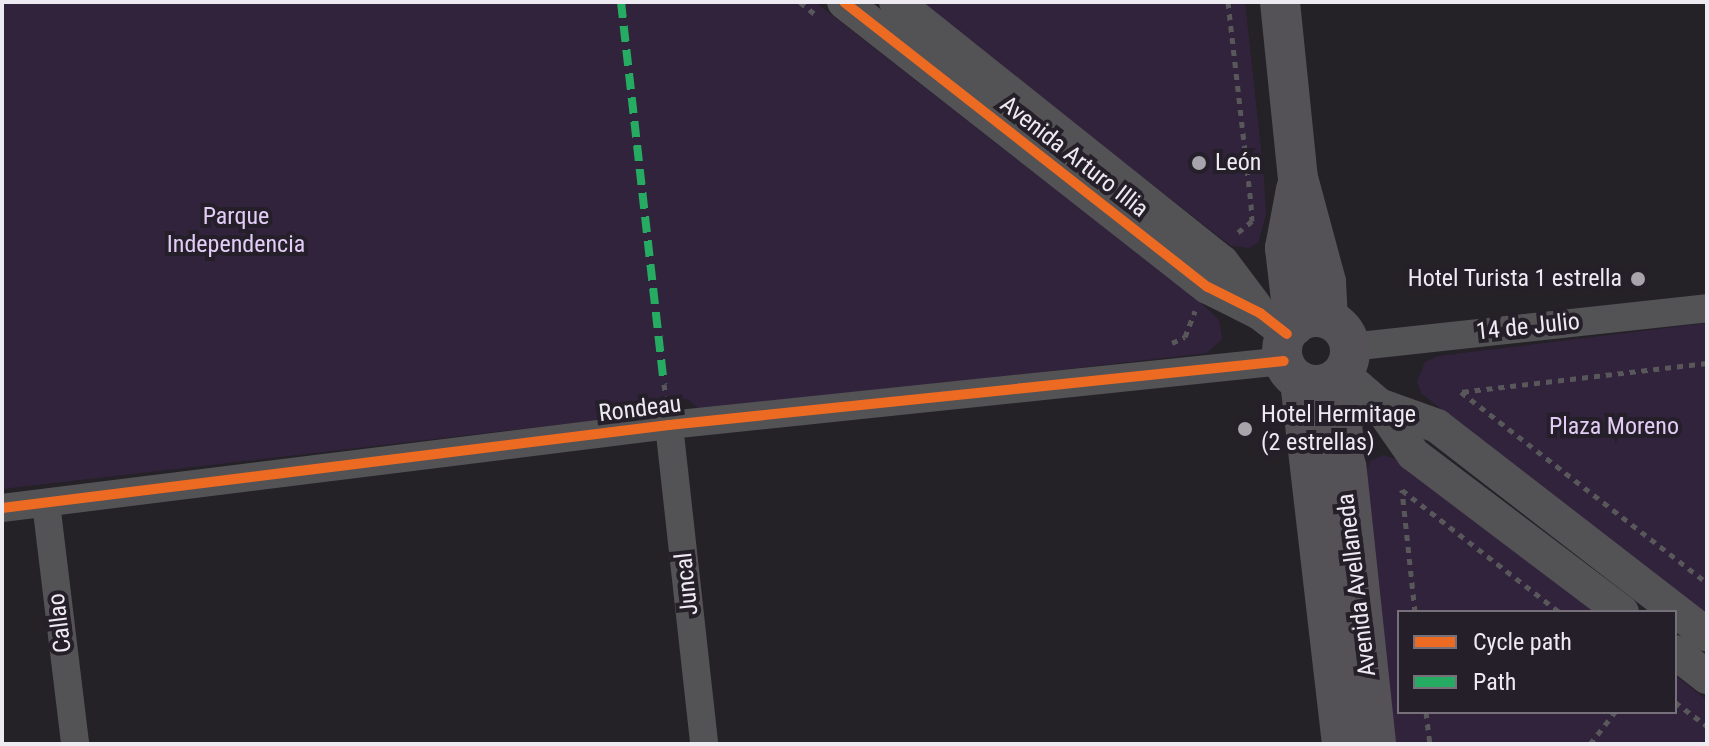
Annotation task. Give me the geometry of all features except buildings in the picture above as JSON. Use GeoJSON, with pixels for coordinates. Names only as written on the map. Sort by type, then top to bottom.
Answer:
{"type":"FeatureCollection","features":[{"type":"Feature","properties":{"kind":"main road","name":"Avenida Avellaneda"},"geometry":{"type":"LineString","coordinates":[[1280,2],[1298,178],[1326,282],[1309,348],[1342,744]]}},
{"type":"Feature","properties":{"kind":"main road","name":"Avenida Avellaneda"},"geometry":{"type":"LineString","coordinates":[[1309,348],[1376,744]]}},
{"type":"Feature","properties":{"kind":"street","name":"Avenida Arturo Illia"},"geometry":{"type":"LineString","coordinates":[[896,2],[1222,262],[1309,348],[1379,405],[1413,454],[1619,610]]}},
{"type":"Feature","properties":{"kind":"street","name":"Avenida Arturo Illia"},"geometry":{"type":"LineString","coordinates":[[834,12],[1208,287],[1309,348]]}},
{"type":"Feature","properties":{"kind":"street","name":"14 de Julio"},"geometry":{"type":"LineString","coordinates":[[1309,348],[1707,308]]}},
{"type":"Feature","properties":{"kind":"street","name":"Rondeau"},"geometry":{"type":"LineString","coordinates":[[2,508],[673,409],[1309,348]]}},
{"type":"Feature","properties":{"kind":"street","name":"Avenida Arturo Illia"},"geometry":{"type":"LineString","coordinates":[[1379,405],[1437,426],[1675,610]]}},
{"type":"Feature","properties":{"kind":"street","name":"Juncal"},"geometry":{"type":"LineString","coordinates":[[673,409],[704,744]]}},
{"type":"Feature","properties":{"kind":"street","name":"Callao"},"geometry":{"type":"LineString","coordinates":[[46,503],[75,744]]}},
{"type":"Feature","properties":{"kind":"street","name":"Avenida Arturo Illia"},"geometry":{"type":"LineString","coordinates":[[1677,612],[1707,635]]}},
{"type":"Feature","properties":{"kind":"street"},"geometry":{"type":"LineString","coordinates":[[1677,654],[1707,677]]}},
{"type":"Feature","properties":{"kind":"path"},"geometry":{"type":"LineString","coordinates":[[800,2],[834,12]]}},
{"type":"Feature","properties":{"kind":"path"},"geometry":{"type":"LineString","coordinates":[[1228,2],[1251,204]]}},
{"type":"Feature","properties":{"kind":"path"},"geometry":{"type":"LineString","coordinates":[[1166,345],[1185,337],[1195,311],[1182,302]]}},
{"type":"Feature","properties":{"kind":"path"},"geometry":{"type":"LineString","coordinates":[[1707,363],[1461,392],[1707,583]]}},
{"type":"Feature","properties":{"kind":"path"},"geometry":{"type":"LineString","coordinates":[[664,384],[673,409]]}},
{"type":"Feature","properties":{"kind":"path"},"geometry":{"type":"LineString","coordinates":[[1415,610],[1402,490],[1556,610]]}},
{"type":"Feature","properties":{"kind":"path"},"geometry":{"type":"LineString","coordinates":[[1677,704],[1707,726]]}},
{"type":"Feature","properties":{"kind":"path"},"geometry":{"type":"LineString","coordinates":[[1426,714],[1430,744]]}},
{"type":"Feature","properties":{"kind":"path"},"geometry":{"type":"LineString","coordinates":[[1590,744],[1613,714]]}},
{"type":"Feature","properties":{"kind":"green space","name":"Parque Independencia"},"geometry":{"type":"Polygon","coordinates":[[[2,2],[815,2],[1200,302],[1219,320],[1222,339],[1207,353],[702,411],[687,399],[644,402],[634,416],[2,489],[2,2]]]}},
{"type":"Feature","properties":{"kind":"green space"},"geometry":{"type":"Polygon","coordinates":[[[918,2],[1245,2],[1264,177],[1266,215],[1258,243],[1249,248],[1231,246],[918,2]]]}},
{"type":"Feature","properties":{"kind":"green space","name":"Plaza Moreno"},"geometry":{"type":"Polygon","coordinates":[[[1707,323],[1707,616],[1422,394],[1417,382],[1425,362],[1438,356],[1707,323]]]}},
{"type":"Feature","properties":{"kind":"green space"},"geometry":{"type":"Polygon","coordinates":[[[1383,455],[1396,459],[1591,610],[1397,610],[1397,714],[1677,714],[1677,677],[1707,700],[1707,744],[1395,744],[1366,474],[1370,461],[1383,455]]]}},
{"type":"Feature","properties":{"kind":"marked path"},"geometry":{"type":"LineString","coordinates":[[621,2],[664,384]]}},
{"type":"Feature","properties":{"kind":"cycle path"},"geometry":{"type":"LineString","coordinates":[[844,2],[1208,287],[1260,313],[1287,334]]}},
{"type":"Feature","properties":{"kind":"cycle path"},"geometry":{"type":"LineString","coordinates":[[2,508],[669,425],[1284,361]]}},
{"type":"Feature","properties":{"kind":"place","name":"León"},"geometry":{"type":"Point","coordinates":[1199,163]}},
{"type":"Feature","properties":{"kind":"place","name":"Hotel Turista 1 estrella"},"geometry":{"type":"Point","coordinates":[1638,279]}},
{"type":"Feature","properties":{"kind":"place","name":"Hotel Hermitage (2 estrellas)"},"geometry":{"type":"Point","coordinates":[1245,429]}}]}
